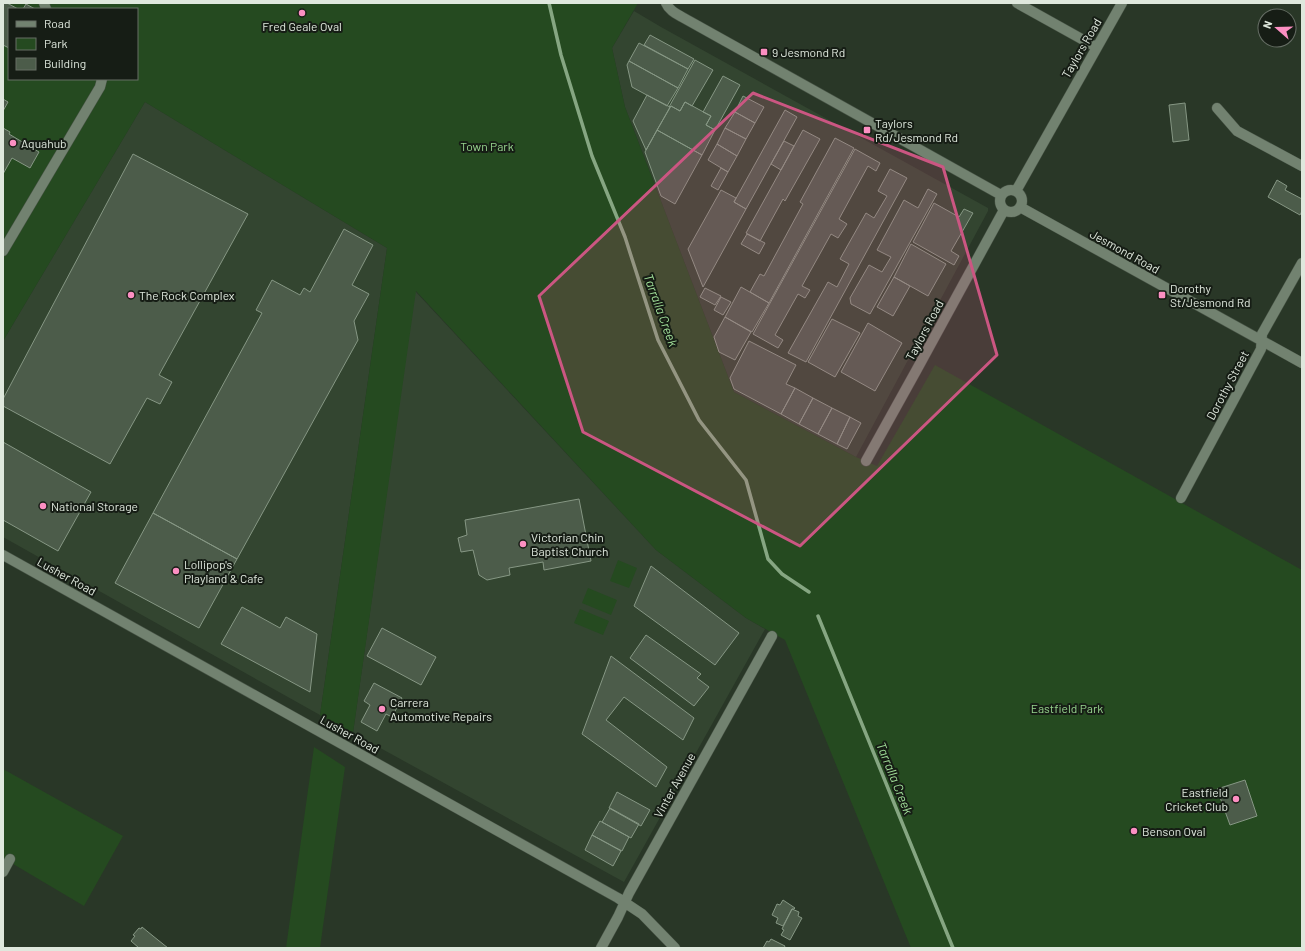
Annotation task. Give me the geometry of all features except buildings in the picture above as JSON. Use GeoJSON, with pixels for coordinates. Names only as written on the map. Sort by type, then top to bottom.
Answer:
{"type":"FeatureCollection","features":[{"type":"Feature","properties":{"kind":"street"},"geometry":{"type":"LineString","coordinates":[[666,3],[673,12],[1001,195]]}},
{"type":"Feature","properties":{"kind":"street"},"geometry":{"type":"LineString","coordinates":[[1017,3],[1096,47]]}},
{"type":"Feature","properties":{"kind":"street","name":"Taylors Road"},"geometry":{"type":"LineString","coordinates":[[1016,191],[1122,3]]}},
{"type":"Feature","properties":{"kind":"street"},"geometry":{"type":"LineString","coordinates":[[3,251],[100,87],[102,80]]}},
{"type":"Feature","properties":{"kind":"street"},"geometry":{"type":"LineString","coordinates":[[1217,108],[1237,131],[1302,166]]}},
{"type":"Feature","properties":{"kind":"street"},"geometry":{"type":"LineString","coordinates":[[1006,190],[1016,191],[1022,198],[1020,207],[1011,212],[1004,210],[999,201],[1001,195],[1006,190]]}},
{"type":"Feature","properties":{"kind":"street","name":"Jesmond Road"},"geometry":{"type":"LineString","coordinates":[[1020,207],[1302,363]]}},
{"type":"Feature","properties":{"kind":"street","name":"Taylors Road"},"geometry":{"type":"LineString","coordinates":[[866,461],[1004,210]]}},
{"type":"Feature","properties":{"kind":"street","name":"Dorothy Street"},"geometry":{"type":"LineString","coordinates":[[1181,498],[1262,349],[1262,334],[1302,263]]}},
{"type":"Feature","properties":{"kind":"street","name":"Lusher Road"},"geometry":{"type":"LineString","coordinates":[[3,555],[604,890],[642,914],[675,948]]}},
{"type":"Feature","properties":{"kind":"street","name":"Vinter Avenue"},"geometry":{"type":"LineString","coordinates":[[601,948],[629,893],[772,636]]}},
{"type":"Feature","properties":{"kind":"street"},"geometry":{"type":"LineString","coordinates":[[3,872],[10,859]]}},
{"type":"Feature","properties":{"kind":"highlighted area"},"geometry":{"type":"Polygon","coordinates":[[[753,93],[943,167],[997,355],[800,546],[583,432],[539,296],[753,93]]]}},
{"type":"Feature","properties":{"kind":"shaded area"},"geometry":{"type":"Polygon","coordinates":[[[634,11],[988,208],[988,211],[856,457],[734,392],[625,107],[612,48],[634,11]]]}},
{"type":"Feature","properties":{"kind":"shaded area"},"geometry":{"type":"Polygon","coordinates":[[[145,102],[387,248],[320,715],[3,537],[3,341],[145,102]]]}},
{"type":"Feature","properties":{"kind":"shaded area"},"geometry":{"type":"Polygon","coordinates":[[[415,291],[656,550],[746,618],[765,629],[624,882],[353,733],[415,291]]]}},
{"type":"Feature","properties":{"kind":"green space"},"geometry":{"type":"Polygon","coordinates":[[[3,3],[638,3],[612,48],[625,107],[734,392],[856,457],[877,466],[935,365],[1302,570],[1302,948],[911,948],[785,640],[746,618],[656,550],[416,291],[353,733],[320,715],[387,248],[145,102],[3,341],[3,3]]]}},
{"type":"Feature","properties":{"kind":"green space"},"geometry":{"type":"Polygon","coordinates":[[[618,560],[637,568],[629,588],[610,581],[618,560]]]}},
{"type":"Feature","properties":{"kind":"green space"},"geometry":{"type":"Polygon","coordinates":[[[588,588],[617,600],[611,615],[582,603],[588,588]]]}},
{"type":"Feature","properties":{"kind":"green space"},"geometry":{"type":"Polygon","coordinates":[[[580,609],[609,621],[603,635],[574,623],[580,609]]]}},
{"type":"Feature","properties":{"kind":"green space"},"geometry":{"type":"Polygon","coordinates":[[[314,747],[345,767],[320,948],[286,948],[314,747]]]}},
{"type":"Feature","properties":{"kind":"green space"},"geometry":{"type":"Polygon","coordinates":[[[3,769],[123,836],[84,906],[3,858],[3,769]]]}},
{"type":"Feature","properties":{"kind":"waterway","name":"Tarralla Creek"},"geometry":{"type":"LineString","coordinates":[[549,3],[561,55],[592,156],[625,237],[658,340],[699,420],[746,480],[768,559],[782,574],[809,592]]}},
{"type":"Feature","properties":{"kind":"waterway","name":"Tarralla Creek"},"geometry":{"type":"LineString","coordinates":[[818,616],[953,948]]}},
{"type":"Feature","properties":{"kind":"place","name":"Fred Geale Oval"},"geometry":{"type":"Point","coordinates":[302,13]}},
{"type":"Feature","properties":{"kind":"place","name":"9 Jesmond Rd"},"geometry":{"type":"Point","coordinates":[764,52]}},
{"type":"Feature","properties":{"kind":"place","name":"Taylors Rd/Jesmond Rd"},"geometry":{"type":"Point","coordinates":[867,130]}},
{"type":"Feature","properties":{"kind":"place","name":"Aquahub"},"geometry":{"type":"Point","coordinates":[13,143]}},
{"type":"Feature","properties":{"kind":"place","name":"The Rock Complex"},"geometry":{"type":"Point","coordinates":[131,295]}},
{"type":"Feature","properties":{"kind":"place","name":"Dorothy St/Jesmond Rd"},"geometry":{"type":"Point","coordinates":[1162,295]}},
{"type":"Feature","properties":{"kind":"place","name":"National Storage"},"geometry":{"type":"Point","coordinates":[43,506]}},
{"type":"Feature","properties":{"kind":"place","name":"Victorian Chin Baptist Church"},"geometry":{"type":"Point","coordinates":[523,544]}},
{"type":"Feature","properties":{"kind":"place","name":"Lollipop's Playland & Cafe"},"geometry":{"type":"Point","coordinates":[176,571]}},
{"type":"Feature","properties":{"kind":"place","name":"Carrera Automotive Repairs"},"geometry":{"type":"Point","coordinates":[382,709]}},
{"type":"Feature","properties":{"kind":"place","name":"Eastfield Cricket Club"},"geometry":{"type":"Point","coordinates":[1236,799]}},
{"type":"Feature","properties":{"kind":"place","name":"Benson Oval"},"geometry":{"type":"Point","coordinates":[1134,831]}},
{"type":"Feature","properties":{"kind":"park label","name":"Town Park"},"geometry":{"type":"Point","coordinates":[487,146]}},
{"type":"Feature","properties":{"kind":"park label","name":"Eastfield Park"},"geometry":{"type":"Point","coordinates":[1067,708]}}]}
